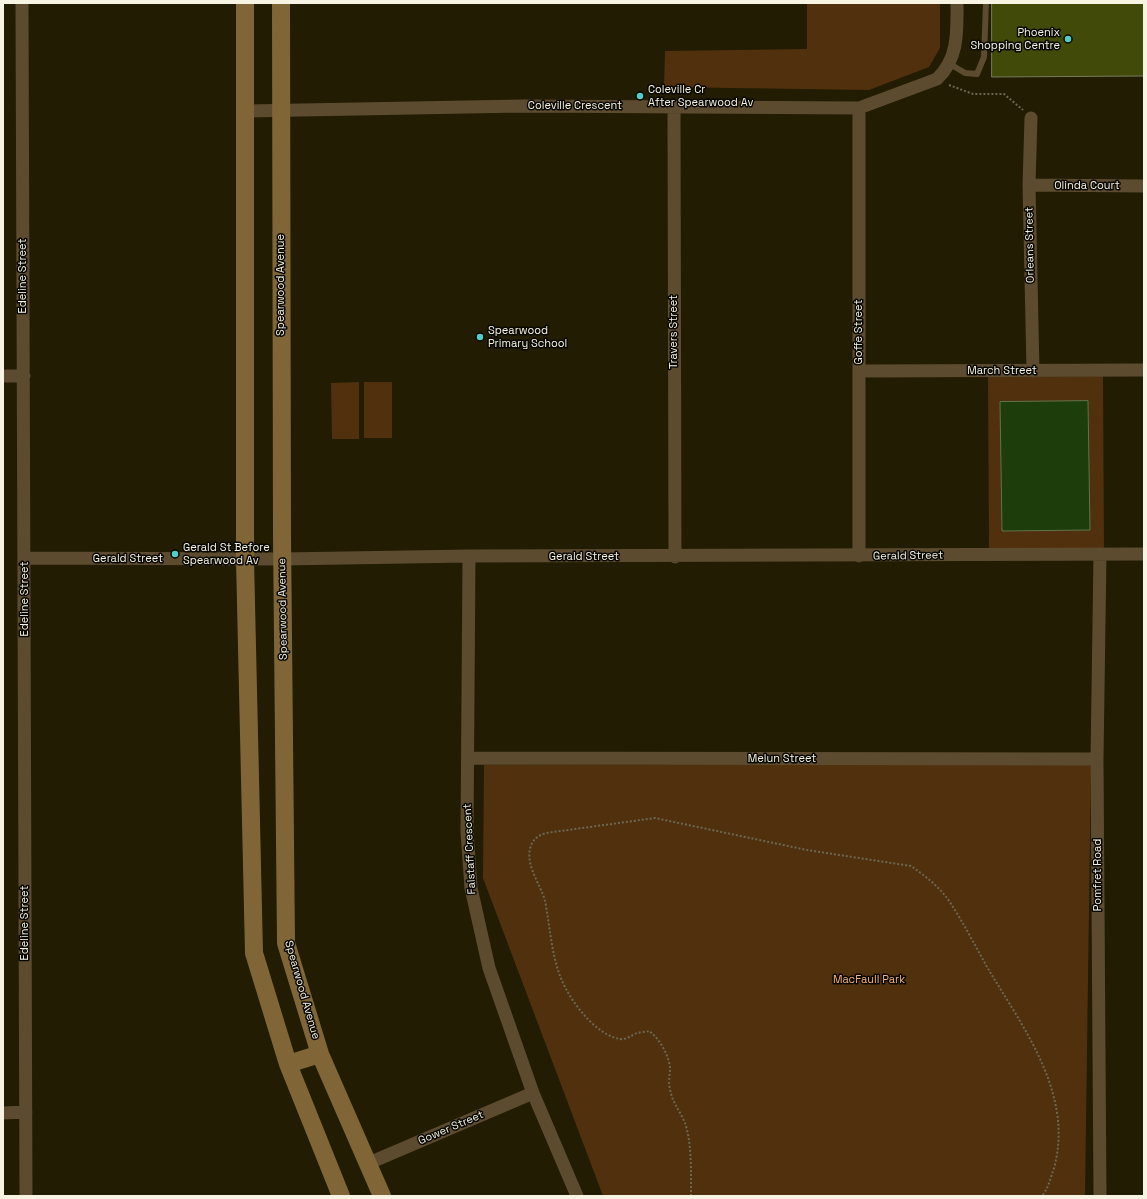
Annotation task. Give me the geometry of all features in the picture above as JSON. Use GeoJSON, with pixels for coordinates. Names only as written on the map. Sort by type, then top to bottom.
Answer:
{"type":"FeatureCollection","features":[{"type":"Feature","properties":{"kind":"main road"},"geometry":{"type":"LineString","coordinates":[[245,3],[245,559],[254,953],[288,1064],[341,1196]]}},
{"type":"Feature","properties":{"kind":"main road","name":"Spearwood Avenue"},"geometry":{"type":"LineString","coordinates":[[281,3],[282,559],[286,943],[320,1054],[369,1163],[382,1196]]}},
{"type":"Feature","properties":{"kind":"main road"},"geometry":{"type":"LineString","coordinates":[[288,1064],[320,1054]]}},
{"type":"Feature","properties":{"kind":"street","name":"Edeline Street"},"geometry":{"type":"LineString","coordinates":[[22,3],[26,1196]]}},
{"type":"Feature","properties":{"kind":"street","name":"Coleville Crescent"},"geometry":{"type":"LineString","coordinates":[[246,111],[522,106],[859,108],[937,79],[950,64],[956,49],[957,3]]}},
{"type":"Feature","properties":{"kind":"street","name":"Travers Street"},"geometry":{"type":"LineString","coordinates":[[674,107],[675,557]]}},
{"type":"Feature","properties":{"kind":"street","name":"Goffe Street"},"geometry":{"type":"LineString","coordinates":[[859,108],[859,556]]}},
{"type":"Feature","properties":{"kind":"street","name":"Orleans Street"},"geometry":{"type":"LineString","coordinates":[[1031,118],[1029,186],[1033,371]]}},
{"type":"Feature","properties":{"kind":"street","name":"Olinda Court"},"geometry":{"type":"LineString","coordinates":[[1029,186],[1144,186]]}},
{"type":"Feature","properties":{"kind":"street","name":"March Street"},"geometry":{"type":"LineString","coordinates":[[859,371],[1144,370]]}},
{"type":"Feature","properties":{"kind":"street"},"geometry":{"type":"LineString","coordinates":[[3,376],[24,376]]}},
{"type":"Feature","properties":{"kind":"street","name":"Pomfret Road"},"geometry":{"type":"LineString","coordinates":[[1100,554],[1097,759],[1100,1196]]}},
{"type":"Feature","properties":{"kind":"street","name":"Gerald Street"},"geometry":{"type":"LineString","coordinates":[[25,558],[282,559],[470,556],[675,557],[1144,554]]}},
{"type":"Feature","properties":{"kind":"street","name":"Falstaff Crescent"},"geometry":{"type":"LineString","coordinates":[[470,556],[467,832],[471,888],[489,968],[533,1093],[576,1196]]}},
{"type":"Feature","properties":{"kind":"street","name":"Melun Street"},"geometry":{"type":"LineString","coordinates":[[468,758],[1097,759]]}},
{"type":"Feature","properties":{"kind":"street","name":"Gower Street"},"geometry":{"type":"LineString","coordinates":[[369,1163],[533,1093]]}},
{"type":"Feature","properties":{"kind":"street"},"geometry":{"type":"LineString","coordinates":[[3,1112],[26,1112]]}},
{"type":"Feature","properties":{"kind":"lane"},"geometry":{"type":"LineString","coordinates":[[950,64],[965,73],[978,74],[984,57],[986,3]]}},
{"type":"Feature","properties":{"kind":"path"},"geometry":{"type":"LineString","coordinates":[[937,79],[954,88],[973,94],[1004,94],[1014,100],[1031,118]]}},
{"type":"Feature","properties":{"kind":"path"},"geometry":{"type":"LineString","coordinates":[[691,1196],[688,1139],[685,1123],[672,1098],[669,1088],[670,1066],[662,1045],[655,1035],[649,1031],[638,1033],[630,1038],[621,1039],[609,1035],[594,1026],[572,1001],[558,972],[551,947],[544,899],[530,862],[530,851],[533,841],[537,836],[553,832],[655,818],[807,850],[911,866],[923,874],[946,898],[1039,1054],[1051,1084],[1059,1135],[1058,1155],[1048,1187],[1042,1196]]}},
{"type":"Feature","properties":{"kind":"green space"},"geometry":{"type":"Polygon","coordinates":[[[807,3],[940,3],[940,48],[929,67],[869,90],[664,87],[665,51],[807,49],[807,3]]]}},
{"type":"Feature","properties":{"kind":"green space"},"geometry":{"type":"Polygon","coordinates":[[[1103,376],[1104,549],[989,549],[988,377],[1103,376]]]}},
{"type":"Feature","properties":{"kind":"green space"},"geometry":{"type":"Polygon","coordinates":[[[359,382],[359,439],[332,439],[331,383],[359,382]]]}},
{"type":"Feature","properties":{"kind":"green space"},"geometry":{"type":"Polygon","coordinates":[[[364,382],[392,382],[392,438],[364,438],[364,382]]]}},
{"type":"Feature","properties":{"kind":"green space","name":"MacFaull Park"},"geometry":{"type":"Polygon","coordinates":[[[1091,764],[1085,1196],[603,1196],[483,878],[484,765],[1091,764]]]}},
{"type":"Feature","properties":{"kind":"shaded area"},"geometry":{"type":"Polygon","coordinates":[[[1088,401],[1090,530],[1002,531],[1000,402],[1088,401]]]}},
{"type":"Feature","properties":{"kind":"building","name":"Phoenix Shopping Centre"},"geometry":{"type":"Polygon","coordinates":[[[992,3],[1144,3],[1144,76],[992,77],[992,3]]]}},
{"type":"Feature","properties":{"kind":"place","name":"Phoenix Shopping Centre"},"geometry":{"type":"Point","coordinates":[1068,39]}},
{"type":"Feature","properties":{"kind":"place","name":"Coleville Cr After Spearwood Av"},"geometry":{"type":"Point","coordinates":[640,96]}},
{"type":"Feature","properties":{"kind":"place","name":"Spearwood Primary School"},"geometry":{"type":"Point","coordinates":[480,337]}},
{"type":"Feature","properties":{"kind":"place","name":"Gerald St Before Spearwood Av"},"geometry":{"type":"Point","coordinates":[175,554]}}]}
